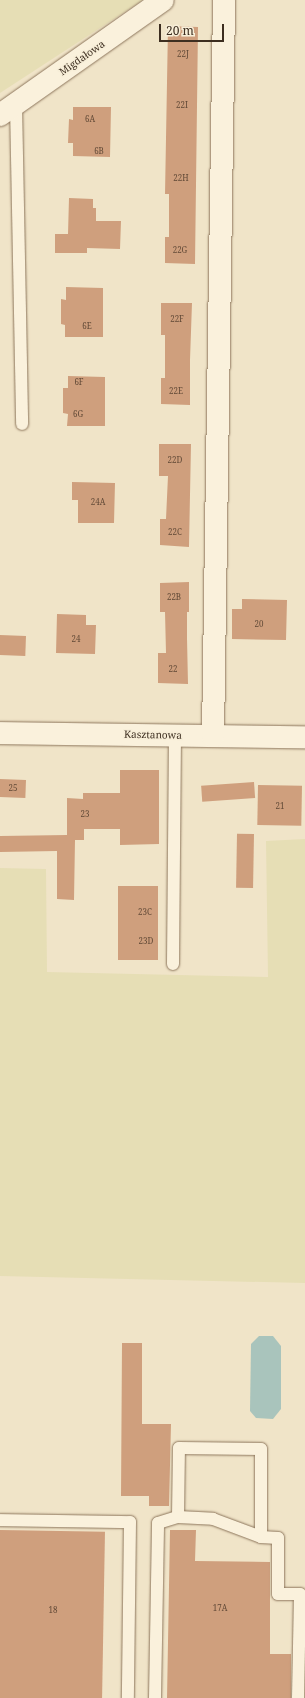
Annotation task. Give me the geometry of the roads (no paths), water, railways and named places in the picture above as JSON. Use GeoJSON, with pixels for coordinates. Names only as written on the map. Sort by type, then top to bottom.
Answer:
{"type":"FeatureCollection","features":[{"type":"Feature","properties":{"kind":"street","name":"Migdałowa"},"geometry":{"type":"LineString","coordinates":[[8,109],[163,0]]}},
{"type":"Feature","properties":{"kind":"street"},"geometry":{"type":"LineString","coordinates":[[213,736],[224,0]]}},
{"type":"Feature","properties":{"kind":"street","name":"Kasztanowa"},"geometry":{"type":"LineString","coordinates":[[0,733],[305,737]]}},
{"type":"Feature","properties":{"kind":"lane"},"geometry":{"type":"LineString","coordinates":[[8,109],[22,424]]}},
{"type":"Feature","properties":{"kind":"lane"},"geometry":{"type":"LineString","coordinates":[[173,964],[175,736]]}},
{"type":"Feature","properties":{"kind":"lane"},"geometry":{"type":"LineString","coordinates":[[178,1517],[179,1448],[261,1449],[261,1537]]}},
{"type":"Feature","properties":{"kind":"lane"},"geometry":{"type":"LineString","coordinates":[[155,1698],[158,1523],[178,1517],[213,1519],[261,1537],[278,1538],[278,1594],[300,1594],[298,1698]]}},
{"type":"Feature","properties":{"kind":"lane"},"geometry":{"type":"LineString","coordinates":[[0,1520],[130,1522],[128,1698]]}},
{"type":"Feature","properties":{"kind":"water"},"geometry":{"type":"Polygon","coordinates":[[[259,1336],[273,1336],[281,1346],[281,1409],[273,1419],[256,1418],[250,1411],[251,1344],[259,1336]]]}}]}
